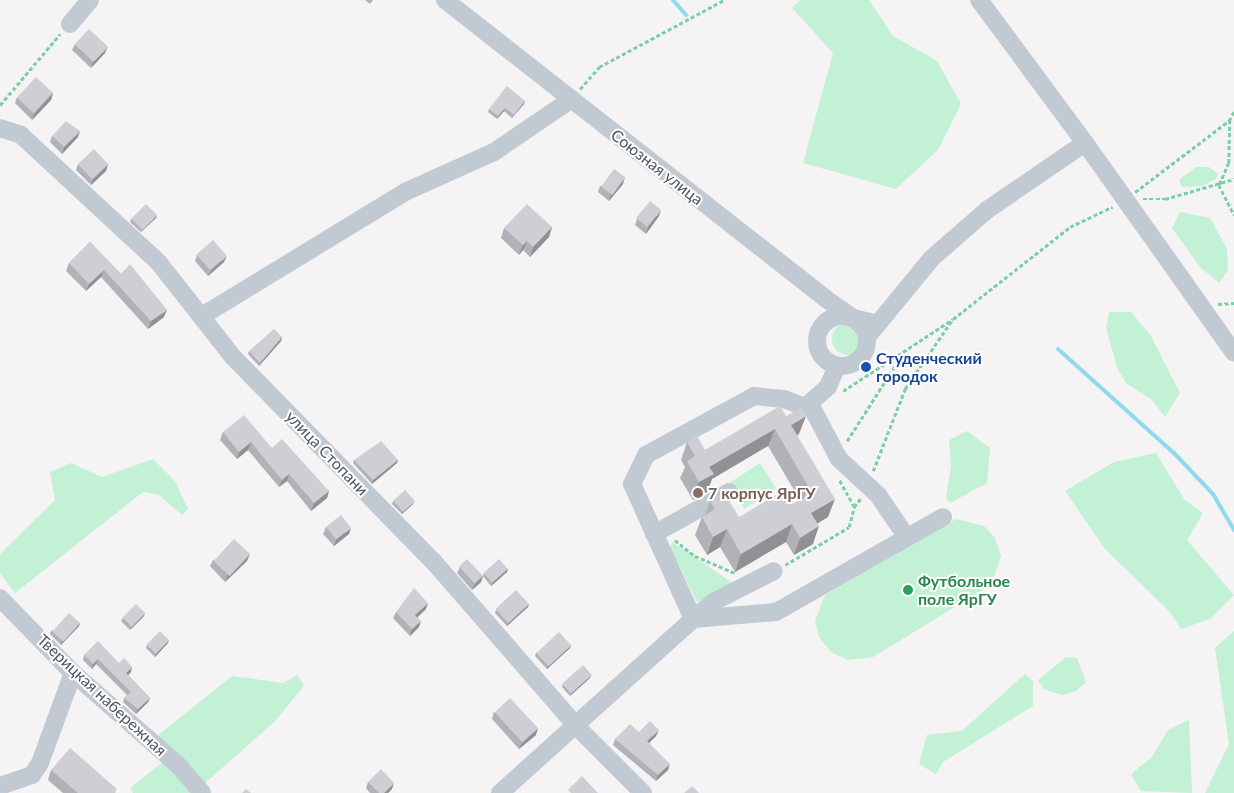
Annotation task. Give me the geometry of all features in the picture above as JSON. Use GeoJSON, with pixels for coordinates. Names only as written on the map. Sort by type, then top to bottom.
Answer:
{"type":"FeatureCollection","features":[{"type":"Feature","properties":{"kind":"street"},"geometry":{"type":"LineString","coordinates":[[70,24],[90,0]]}},
{"type":"Feature","properties":{"kind":"street","name":"Союзная улица"},"geometry":{"type":"LineString","coordinates":[[446,0],[853,318],[871,330]]}},
{"type":"Feature","properties":{"kind":"street"},"geometry":{"type":"LineString","coordinates":[[979,0],[1086,143],[1234,353]]}},
{"type":"Feature","properties":{"kind":"street"},"geometry":{"type":"LineString","coordinates":[[202,316],[405,192],[494,152],[572,99]]}},
{"type":"Feature","properties":{"kind":"street","name":"улица Стопани"},"geometry":{"type":"LineString","coordinates":[[0,128],[21,135],[63,171],[159,263],[233,357],[433,561],[578,728],[643,793]]}},
{"type":"Feature","properties":{"kind":"street"},"geometry":{"type":"LineString","coordinates":[[836,366],[860,359],[871,330],[932,258],[987,210],[1086,143]]}},
{"type":"Feature","properties":{"kind":"street"},"geometry":{"type":"LineString","coordinates":[[836,366],[818,350],[818,333],[829,319],[853,318]]}},
{"type":"Feature","properties":{"kind":"street"},"geometry":{"type":"LineString","coordinates":[[693,619],[632,484],[646,455],[754,396],[784,398],[805,407],[828,387],[836,366]]}},
{"type":"Feature","properties":{"kind":"street"},"geometry":{"type":"LineString","coordinates":[[810,404],[837,467],[878,495],[906,536]]}},
{"type":"Feature","properties":{"kind":"street"},"geometry":{"type":"LineString","coordinates":[[654,534],[729,492]]}},
{"type":"Feature","properties":{"kind":"street"},"geometry":{"type":"LineString","coordinates":[[693,619],[776,612],[906,536],[943,517]]}},
{"type":"Feature","properties":{"kind":"street"},"geometry":{"type":"LineString","coordinates":[[500,793],[578,728],[713,602],[774,571]]}},
{"type":"Feature","properties":{"kind":"street","name":"Тверицкая набережная"},"geometry":{"type":"LineString","coordinates":[[0,598],[72,673],[177,764],[202,793]]}},
{"type":"Feature","properties":{"kind":"street"},"geometry":{"type":"LineString","coordinates":[[0,786],[32,775],[40,763],[72,673]]}},
{"type":"Feature","properties":{"kind":"path"},"geometry":{"type":"LineString","coordinates":[[572,99],[599,67],[724,0]]}},
{"type":"Feature","properties":{"kind":"path"},"geometry":{"type":"LineString","coordinates":[[0,105],[70,24]]}},
{"type":"Feature","properties":{"kind":"path"},"geometry":{"type":"LineString","coordinates":[[1219,185],[1229,163],[1230,120],[1234,112]]}},
{"type":"Feature","properties":{"kind":"path"},"geometry":{"type":"LineString","coordinates":[[838,394],[953,318],[1070,227],[1126,200],[1230,120]]}},
{"type":"Feature","properties":{"kind":"path"},"geometry":{"type":"LineString","coordinates":[[1126,200],[1165,199],[1219,185],[1234,179]]}},
{"type":"Feature","properties":{"kind":"path"},"geometry":{"type":"LineString","coordinates":[[1219,185],[1234,215]]}},
{"type":"Feature","properties":{"kind":"path"},"geometry":{"type":"LineString","coordinates":[[774,571],[849,527],[854,507],[867,489],[894,411],[953,318]]}},
{"type":"Feature","properties":{"kind":"path"},"geometry":{"type":"LineString","coordinates":[[854,507],[837,467],[904,352]]}},
{"type":"Feature","properties":{"kind":"path"},"geometry":{"type":"LineString","coordinates":[[672,538],[695,556],[740,575]]}},
{"type":"Feature","properties":{"kind":"green space"},"geometry":{"type":"Polygon","coordinates":[[[800,0],[869,0],[893,36],[937,61],[961,104],[938,150],[896,189],[803,163],[833,53],[792,8],[800,0]]]}},
{"type":"Feature","properties":{"kind":"green space"},"geometry":{"type":"Polygon","coordinates":[[[1196,167],[1209,167],[1218,174],[1216,179],[1202,186],[1182,187],[1179,180],[1196,167]]]}},
{"type":"Feature","properties":{"kind":"green space"},"geometry":{"type":"Polygon","coordinates":[[[1180,212],[1210,218],[1227,249],[1228,270],[1219,283],[1201,268],[1172,228],[1180,212]]]}},
{"type":"Feature","properties":{"kind":"green space"},"geometry":{"type":"Polygon","coordinates":[[[1109,312],[1131,312],[1151,336],[1180,393],[1165,417],[1152,400],[1127,384],[1118,370],[1106,328],[1109,312]]]}},
{"type":"Feature","properties":{"kind":"green space"},"geometry":{"type":"Polygon","coordinates":[[[848,323],[860,327],[864,339],[860,351],[848,355],[836,351],[832,339],[836,327],[848,323]]]}},
{"type":"Feature","properties":{"kind":"green space"},"geometry":{"type":"Polygon","coordinates":[[[967,431],[990,448],[987,483],[950,503],[946,497],[951,466],[949,440],[967,431]]]}},
{"type":"Feature","properties":{"kind":"green space"},"geometry":{"type":"Polygon","coordinates":[[[1156,453],[1184,499],[1203,513],[1187,540],[1234,595],[1210,619],[1181,629],[1170,612],[1105,549],[1065,491],[1114,462],[1156,453]]]}},
{"type":"Feature","properties":{"kind":"green space"},"geometry":{"type":"Polygon","coordinates":[[[153,459],[175,481],[188,509],[182,515],[159,495],[143,492],[15,593],[0,573],[0,554],[55,500],[50,472],[71,463],[102,477],[153,459]]]}},
{"type":"Feature","properties":{"kind":"green space"},"geometry":{"type":"Polygon","coordinates":[[[760,463],[776,488],[744,509],[728,484],[760,463]]]}},
{"type":"Feature","properties":{"kind":"green space","name":"Футбольное поле ЯрГУ"},"geometry":{"type":"Polygon","coordinates":[[[956,519],[984,526],[995,538],[1001,556],[991,585],[873,657],[848,660],[831,652],[819,637],[815,621],[825,595],[956,519]]]}},
{"type":"Feature","properties":{"kind":"green space"},"geometry":{"type":"Polygon","coordinates":[[[672,542],[734,584],[697,602],[670,548],[672,542]]]}},
{"type":"Feature","properties":{"kind":"green space"},"geometry":{"type":"Polygon","coordinates":[[[1234,631],[1234,793],[1205,793],[1229,744],[1215,648],[1234,631]]]}},
{"type":"Feature","properties":{"kind":"green space"},"geometry":{"type":"Polygon","coordinates":[[[1066,657],[1077,658],[1086,682],[1076,691],[1062,695],[1044,689],[1038,680],[1066,657]]]}},
{"type":"Feature","properties":{"kind":"green space"},"geometry":{"type":"Polygon","coordinates":[[[1025,674],[1033,681],[1033,706],[943,762],[936,774],[919,764],[927,735],[962,731],[1025,674]]]}},
{"type":"Feature","properties":{"kind":"green space"},"geometry":{"type":"Polygon","coordinates":[[[297,675],[304,686],[275,721],[203,785],[156,737],[232,676],[283,683],[297,675]]]}},
{"type":"Feature","properties":{"kind":"green space"},"geometry":{"type":"Polygon","coordinates":[[[1189,720],[1192,793],[1141,791],[1131,774],[1152,757],[1168,730],[1189,720]]]}},
{"type":"Feature","properties":{"kind":"green space"},"geometry":{"type":"Polygon","coordinates":[[[163,762],[191,793],[133,793],[130,788],[163,762]]]}},
{"type":"Feature","properties":{"kind":"building"},"geometry":{"type":"Polygon","coordinates":[[[89,29],[108,47],[94,62],[75,44],[89,29]]]}},
{"type":"Feature","properties":{"kind":"building"},"geometry":{"type":"Polygon","coordinates":[[[36,77],[53,93],[34,113],[17,97],[36,77]]]}},
{"type":"Feature","properties":{"kind":"building"},"geometry":{"type":"Polygon","coordinates":[[[507,86],[525,101],[514,115],[505,108],[498,116],[489,109],[507,86]]]}},
{"type":"Feature","properties":{"kind":"building"},"geometry":{"type":"Polygon","coordinates":[[[66,121],[80,131],[64,147],[52,136],[66,121]]]}},
{"type":"Feature","properties":{"kind":"building"},"geometry":{"type":"Polygon","coordinates":[[[94,149],[108,164],[92,179],[78,164],[94,149]]]}},
{"type":"Feature","properties":{"kind":"building"},"geometry":{"type":"Polygon","coordinates":[[[614,169],[625,177],[612,195],[601,187],[614,169]]]}},
{"type":"Feature","properties":{"kind":"building"},"geometry":{"type":"Polygon","coordinates":[[[650,201],[661,210],[647,227],[636,218],[650,201]]]}},
{"type":"Feature","properties":{"kind":"building"},"geometry":{"type":"Polygon","coordinates":[[[146,204],[157,215],[142,230],[131,219],[146,204]]]}},
{"type":"Feature","properties":{"kind":"building"},"geometry":{"type":"Polygon","coordinates":[[[527,204],[552,227],[533,247],[527,241],[523,245],[504,228],[527,204]]]}},
{"type":"Feature","properties":{"kind":"building"},"geometry":{"type":"Polygon","coordinates":[[[213,240],[227,256],[210,270],[196,254],[213,240]]]}},
{"type":"Feature","properties":{"kind":"building"},"geometry":{"type":"Polygon","coordinates":[[[90,242],[121,274],[130,264],[167,310],[151,321],[104,270],[89,284],[69,263],[90,242]]]}},
{"type":"Feature","properties":{"kind":"building"},"geometry":{"type":"Polygon","coordinates":[[[274,329],[282,337],[260,363],[249,351],[274,329]]]}},
{"type":"Feature","properties":{"kind":"building"},"geometry":{"type":"Polygon","coordinates":[[[780,406],[786,416],[801,408],[806,416],[791,425],[835,499],[811,513],[819,526],[800,538],[792,524],[741,554],[727,529],[713,537],[702,517],[715,509],[710,501],[724,493],[739,517],[785,490],[793,504],[812,493],[775,429],[709,467],[714,474],[699,482],[687,461],[695,456],[687,442],[697,436],[705,450],[780,406]]]}},
{"type":"Feature","properties":{"kind":"building"},"geometry":{"type":"Polygon","coordinates":[[[244,415],[272,448],[282,439],[329,491],[314,503],[289,474],[282,480],[251,442],[239,452],[223,432],[244,415]]]}},
{"type":"Feature","properties":{"kind":"building"},"geometry":{"type":"Polygon","coordinates":[[[381,441],[398,460],[373,480],[354,460],[381,441]]]}},
{"type":"Feature","properties":{"kind":"building"},"geometry":{"type":"Polygon","coordinates":[[[405,490],[415,501],[403,512],[393,501],[405,490]]]}},
{"type":"Feature","properties":{"kind":"building"},"geometry":{"type":"Polygon","coordinates":[[[341,515],[351,528],[336,539],[326,527],[341,515]]]}},
{"type":"Feature","properties":{"kind":"building"},"geometry":{"type":"Polygon","coordinates":[[[234,539],[250,554],[230,576],[214,561],[234,539]]]}},
{"type":"Feature","properties":{"kind":"building"},"geometry":{"type":"Polygon","coordinates":[[[467,559],[483,576],[475,583],[459,567],[467,559]]]}},
{"type":"Feature","properties":{"kind":"building"},"geometry":{"type":"Polygon","coordinates":[[[499,559],[508,569],[492,583],[483,573],[499,559]]]}},
{"type":"Feature","properties":{"kind":"building"},"geometry":{"type":"Polygon","coordinates":[[[414,588],[428,603],[415,615],[421,621],[412,629],[396,612],[414,588]]]}},
{"type":"Feature","properties":{"kind":"building"},"geometry":{"type":"Polygon","coordinates":[[[516,590],[529,604],[508,623],[496,609],[516,590]]]}},
{"type":"Feature","properties":{"kind":"building"},"geometry":{"type":"Polygon","coordinates":[[[136,604],[145,613],[132,627],[123,617],[136,604]]]}},
{"type":"Feature","properties":{"kind":"building"},"geometry":{"type":"Polygon","coordinates":[[[69,613],[80,623],[63,642],[52,632],[69,613]]]}},
{"type":"Feature","properties":{"kind":"building"},"geometry":{"type":"Polygon","coordinates":[[[160,631],[169,640],[156,654],[147,644],[160,631]]]}},
{"type":"Feature","properties":{"kind":"building"},"geometry":{"type":"Polygon","coordinates":[[[559,632],[571,645],[549,666],[536,653],[559,632]]]}},
{"type":"Feature","properties":{"kind":"building"},"geometry":{"type":"Polygon","coordinates":[[[98,641],[119,663],[124,658],[132,667],[126,673],[150,698],[138,709],[124,698],[131,692],[98,659],[93,664],[84,655],[98,641]]]}},
{"type":"Feature","properties":{"kind":"building"},"geometry":{"type":"Polygon","coordinates":[[[583,665],[592,675],[571,693],[562,684],[583,665]]]}},
{"type":"Feature","properties":{"kind":"building"},"geometry":{"type":"Polygon","coordinates":[[[510,698],[538,728],[523,742],[495,712],[510,698]]]}},
{"type":"Feature","properties":{"kind":"building"},"geometry":{"type":"Polygon","coordinates":[[[650,721],[659,730],[647,741],[670,764],[658,775],[615,739],[630,724],[639,732],[650,721]]]}},
{"type":"Feature","properties":{"kind":"building"},"geometry":{"type":"Polygon","coordinates":[[[70,748],[117,789],[114,793],[78,793],[51,770],[70,748]]]}},
{"type":"Feature","properties":{"kind":"building"},"geometry":{"type":"Polygon","coordinates":[[[381,769],[394,783],[384,793],[379,793],[368,782],[381,769]]]}},
{"type":"Feature","properties":{"kind":"building"},"geometry":{"type":"Polygon","coordinates":[[[582,776],[598,793],[571,793],[568,790],[582,776]]]}},
{"type":"Feature","properties":{"kind":"building"},"geometry":{"type":"Polygon","coordinates":[[[692,786],[699,793],[684,793],[692,786]]]}},
{"type":"Feature","properties":{"kind":"building"},"geometry":{"type":"Polygon","coordinates":[[[246,789],[251,793],[242,793],[246,789]]]}},
{"type":"Feature","properties":{"kind":"waterway"},"geometry":{"type":"LineString","coordinates":[[673,0],[686,15]]}},
{"type":"Feature","properties":{"kind":"waterway"},"geometry":{"type":"LineString","coordinates":[[1058,349],[1174,453],[1213,494],[1234,530]]}},
{"type":"Feature","properties":{"kind":"place","name":"Студенческий городок"},"geometry":{"type":"Point","coordinates":[866,367]}},
{"type":"Feature","properties":{"kind":"place","name":"7 корпус ЯрГУ"},"geometry":{"type":"Point","coordinates":[698,493]}},
{"type":"Feature","properties":{"kind":"place","name":"Футбольное поле ЯрГУ"},"geometry":{"type":"Point","coordinates":[908,590]}}]}
